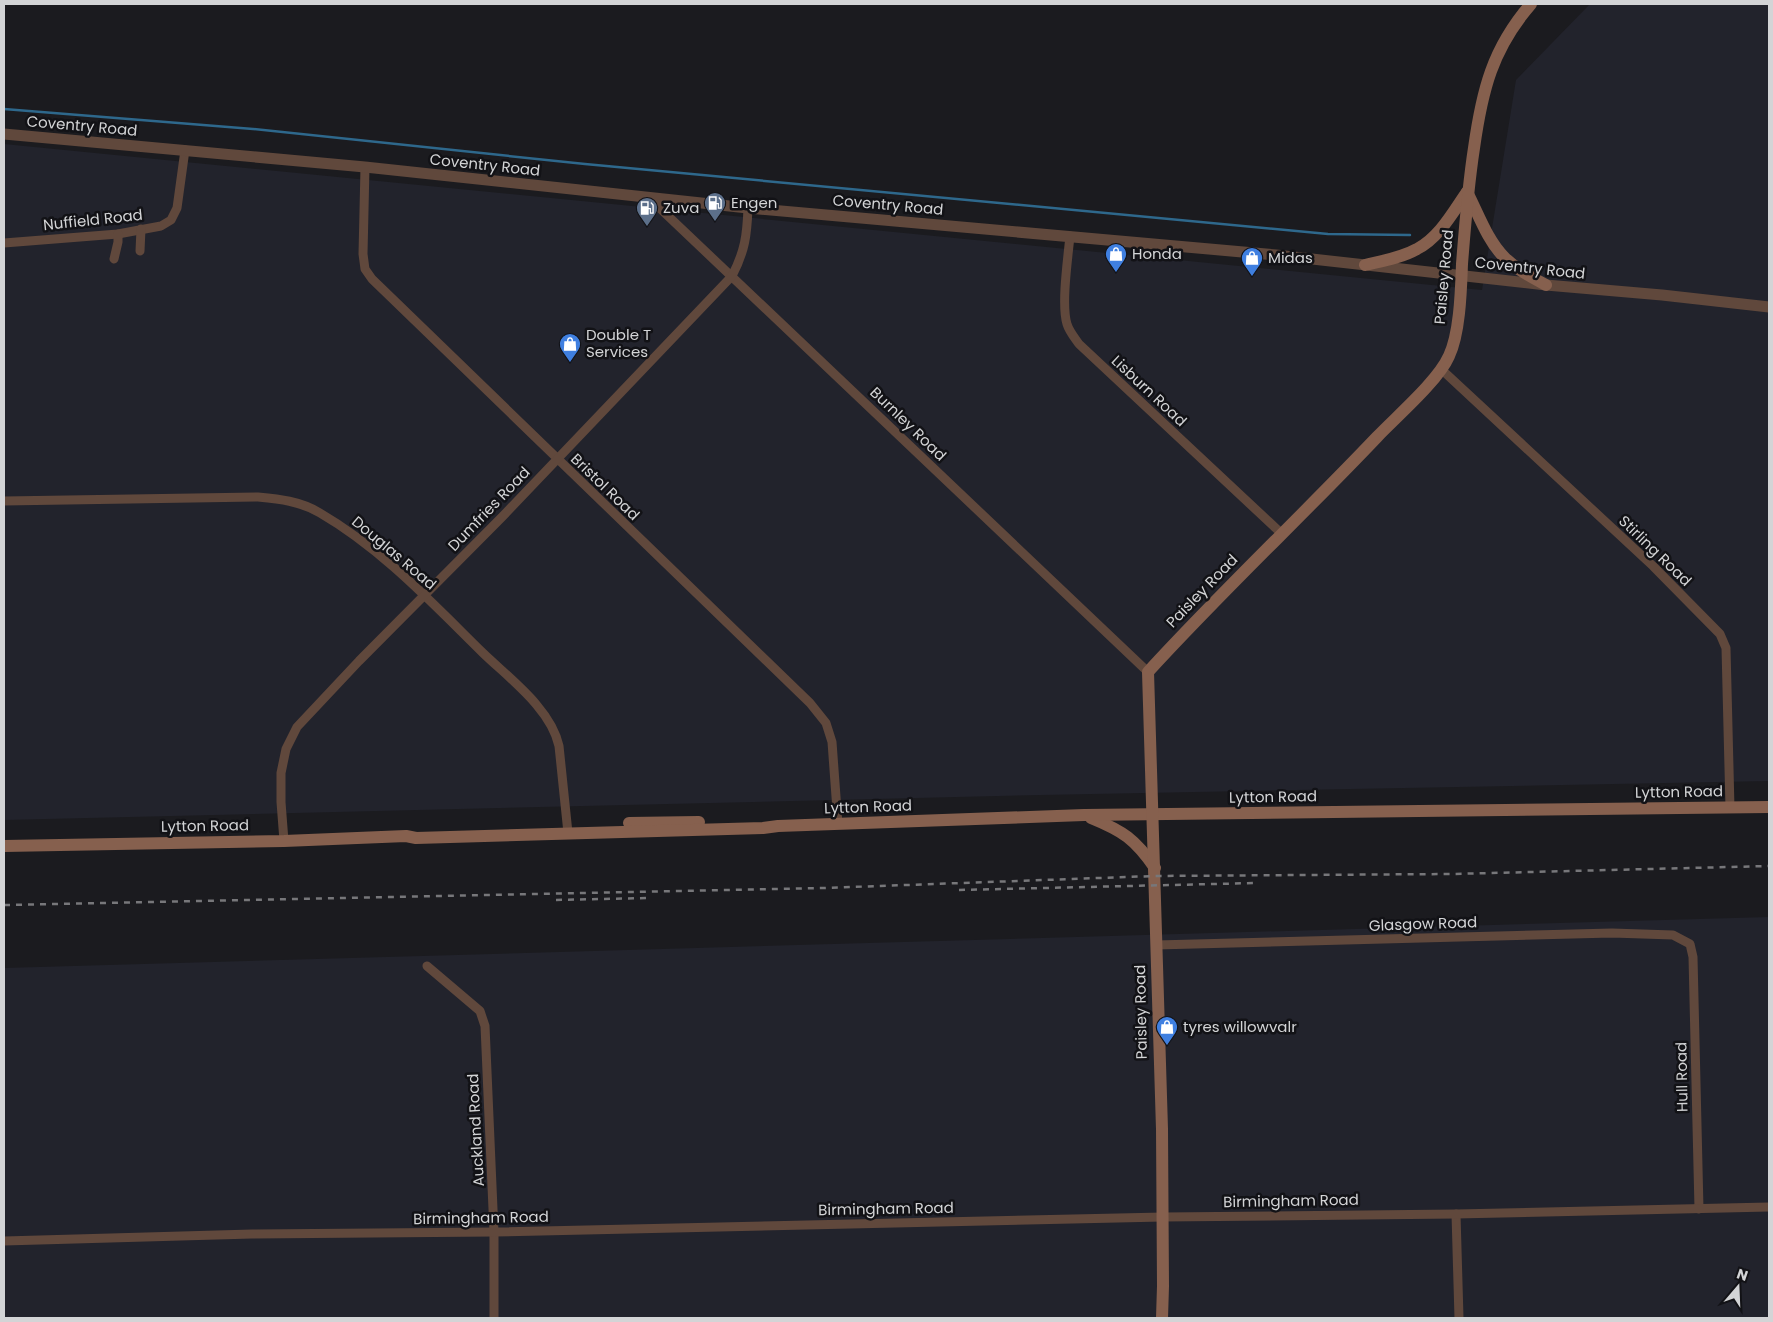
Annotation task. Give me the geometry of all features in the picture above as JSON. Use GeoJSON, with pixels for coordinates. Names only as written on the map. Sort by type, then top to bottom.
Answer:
{"type":"FeatureCollection","features":[{"type":"Feature","properties":{"kind":"main road","name":"Paisley Road"},"geometry":{"type":"LineString","coordinates":[[1162,1318],[1163,1216],[1155,868],[1148,672],[1196,620],[1356,459],[1447,361],[1454,345],[1462,276],[1467,192],[1482,98],[1486,82],[1499,52],[1531,4]]}},
{"type":"Feature","properties":{"kind":"main road"},"geometry":{"type":"LineString","coordinates":[[1365,265],[1418,249],[1439,231],[1467,192],[1489,237],[1503,256],[1519,269],[1546,285]]}},
{"type":"Feature","properties":{"kind":"main road","name":"Lytton Road"},"geometry":{"type":"LineString","coordinates":[[4,846],[284,841],[406,836],[416,838],[568,829],[763,828],[1084,815],[1769,807]]}},
{"type":"Feature","properties":{"kind":"main road"},"geometry":{"type":"LineString","coordinates":[[1084,815],[1123,832],[1144,852],[1155,868]]}},
{"type":"Feature","properties":{"kind":"main road","name":"Paisley Road"},"geometry":{"type":"LineString","coordinates":[[1163,1286],[1170,1318]]}},
{"type":"Feature","properties":{"kind":"street","name":"Coventry Road"},"geometry":{"type":"LineString","coordinates":[[4,134],[365,167],[748,208],[1276,255],[1546,285],[1769,307]]}},
{"type":"Feature","properties":{"kind":"street","name":"Nuffield Road"},"geometry":{"type":"LineString","coordinates":[[4,243],[118,234],[161,226],[171,220],[177,208],[184,150]]}},
{"type":"Feature","properties":{"kind":"street","name":"Bristol Road"},"geometry":{"type":"LineString","coordinates":[[365,167],[363,254],[365,269],[372,279],[803,697],[826,723],[832,742],[838,824]]}},
{"type":"Feature","properties":{"kind":"street","name":"Burnley Road"},"geometry":{"type":"LineString","coordinates":[[648,198],[1148,672]]}},
{"type":"Feature","properties":{"kind":"street","name":"Dumfries Road"},"geometry":{"type":"LineString","coordinates":[[284,841],[281,773],[286,749],[297,727],[358,661],[502,517],[732,276],[745,248],[748,208]]}},
{"type":"Feature","properties":{"kind":"street"},"geometry":{"type":"LineString","coordinates":[[140,251],[141,229]]}},
{"type":"Feature","properties":{"kind":"street"},"geometry":{"type":"LineString","coordinates":[[114,259],[118,234]]}},
{"type":"Feature","properties":{"kind":"street","name":"Lisburn Road"},"geometry":{"type":"LineString","coordinates":[[1070,236],[1065,309],[1066,322],[1071,333],[1079,344],[1282,534]]}},
{"type":"Feature","properties":{"kind":"street","name":"Stirling Road"},"geometry":{"type":"LineString","coordinates":[[1441,369],[1654,566],[1720,634],[1726,648],[1730,808]]}},
{"type":"Feature","properties":{"kind":"street","name":"Douglas Road"},"geometry":{"type":"LineString","coordinates":[[4,502],[258,497],[300,504],[318,512],[358,538],[424,595],[537,706],[557,735],[568,829]]}},
{"type":"Feature","properties":{"kind":"street","name":"Glasgow Road"},"geometry":{"type":"LineString","coordinates":[[1156,945],[1612,933],[1672,935],[1690,944]]}},
{"type":"Feature","properties":{"kind":"street","name":"Hull Road"},"geometry":{"type":"LineString","coordinates":[[1690,944],[1693,964],[1700,1209]]}},
{"type":"Feature","properties":{"kind":"street","name":"Auckland Road"},"geometry":{"type":"LineString","coordinates":[[427,966],[480,1011],[485,1026],[494,1232],[494,1318]]}},
{"type":"Feature","properties":{"kind":"street","name":"Birmingham Road"},"geometry":{"type":"LineString","coordinates":[[4,1241],[252,1234],[494,1232],[1163,1216],[1456,1214],[1769,1207]]}},
{"type":"Feature","properties":{"kind":"street"},"geometry":{"type":"LineString","coordinates":[[1456,1214],[1459,1318]]}},
{"type":"Feature","properties":{"kind":"shaded area"},"geometry":{"type":"Polygon","coordinates":[[[1590,4],[1769,4],[1769,781],[1041,795],[4,820],[4,144],[1482,290],[1516,80],[1590,4]]]}},
{"type":"Feature","properties":{"kind":"shaded area"},"geometry":{"type":"Polygon","coordinates":[[[1769,917],[1769,1318],[4,1318],[4,968],[1769,917]]]}},
{"type":"Feature","properties":{"kind":"waterway"},"geometry":{"type":"LineString","coordinates":[[4,109],[253,129],[585,164],[1328,234],[1410,235]]}},
{"type":"Feature","properties":{"kind":"railway"},"geometry":{"type":"LineString","coordinates":[[4,905],[824,888],[1154,876],[1451,874],[1769,866]]}},
{"type":"Feature","properties":{"kind":"railway"},"geometry":{"type":"LineString","coordinates":[[959,890],[1256,883]]}},
{"type":"Feature","properties":{"kind":"railway"},"geometry":{"type":"LineString","coordinates":[[556,900],[646,898]]}},
{"type":"Feature","properties":{"kind":"place","name":"Engen"},"geometry":{"type":"Point","coordinates":[715,222]}},
{"type":"Feature","properties":{"kind":"place","name":"Zuva"},"geometry":{"type":"Point","coordinates":[647,227]}},
{"type":"Feature","properties":{"kind":"place","name":"Honda"},"geometry":{"type":"Point","coordinates":[1116,273]}},
{"type":"Feature","properties":{"kind":"place","name":"Midas"},"geometry":{"type":"Point","coordinates":[1252,277]}},
{"type":"Feature","properties":{"kind":"place","name":"Double T Services"},"geometry":{"type":"Point","coordinates":[570,363]}},
{"type":"Feature","properties":{"kind":"place","name":"tyres willowvalr"},"geometry":{"type":"Point","coordinates":[1167,1046]}}]}
